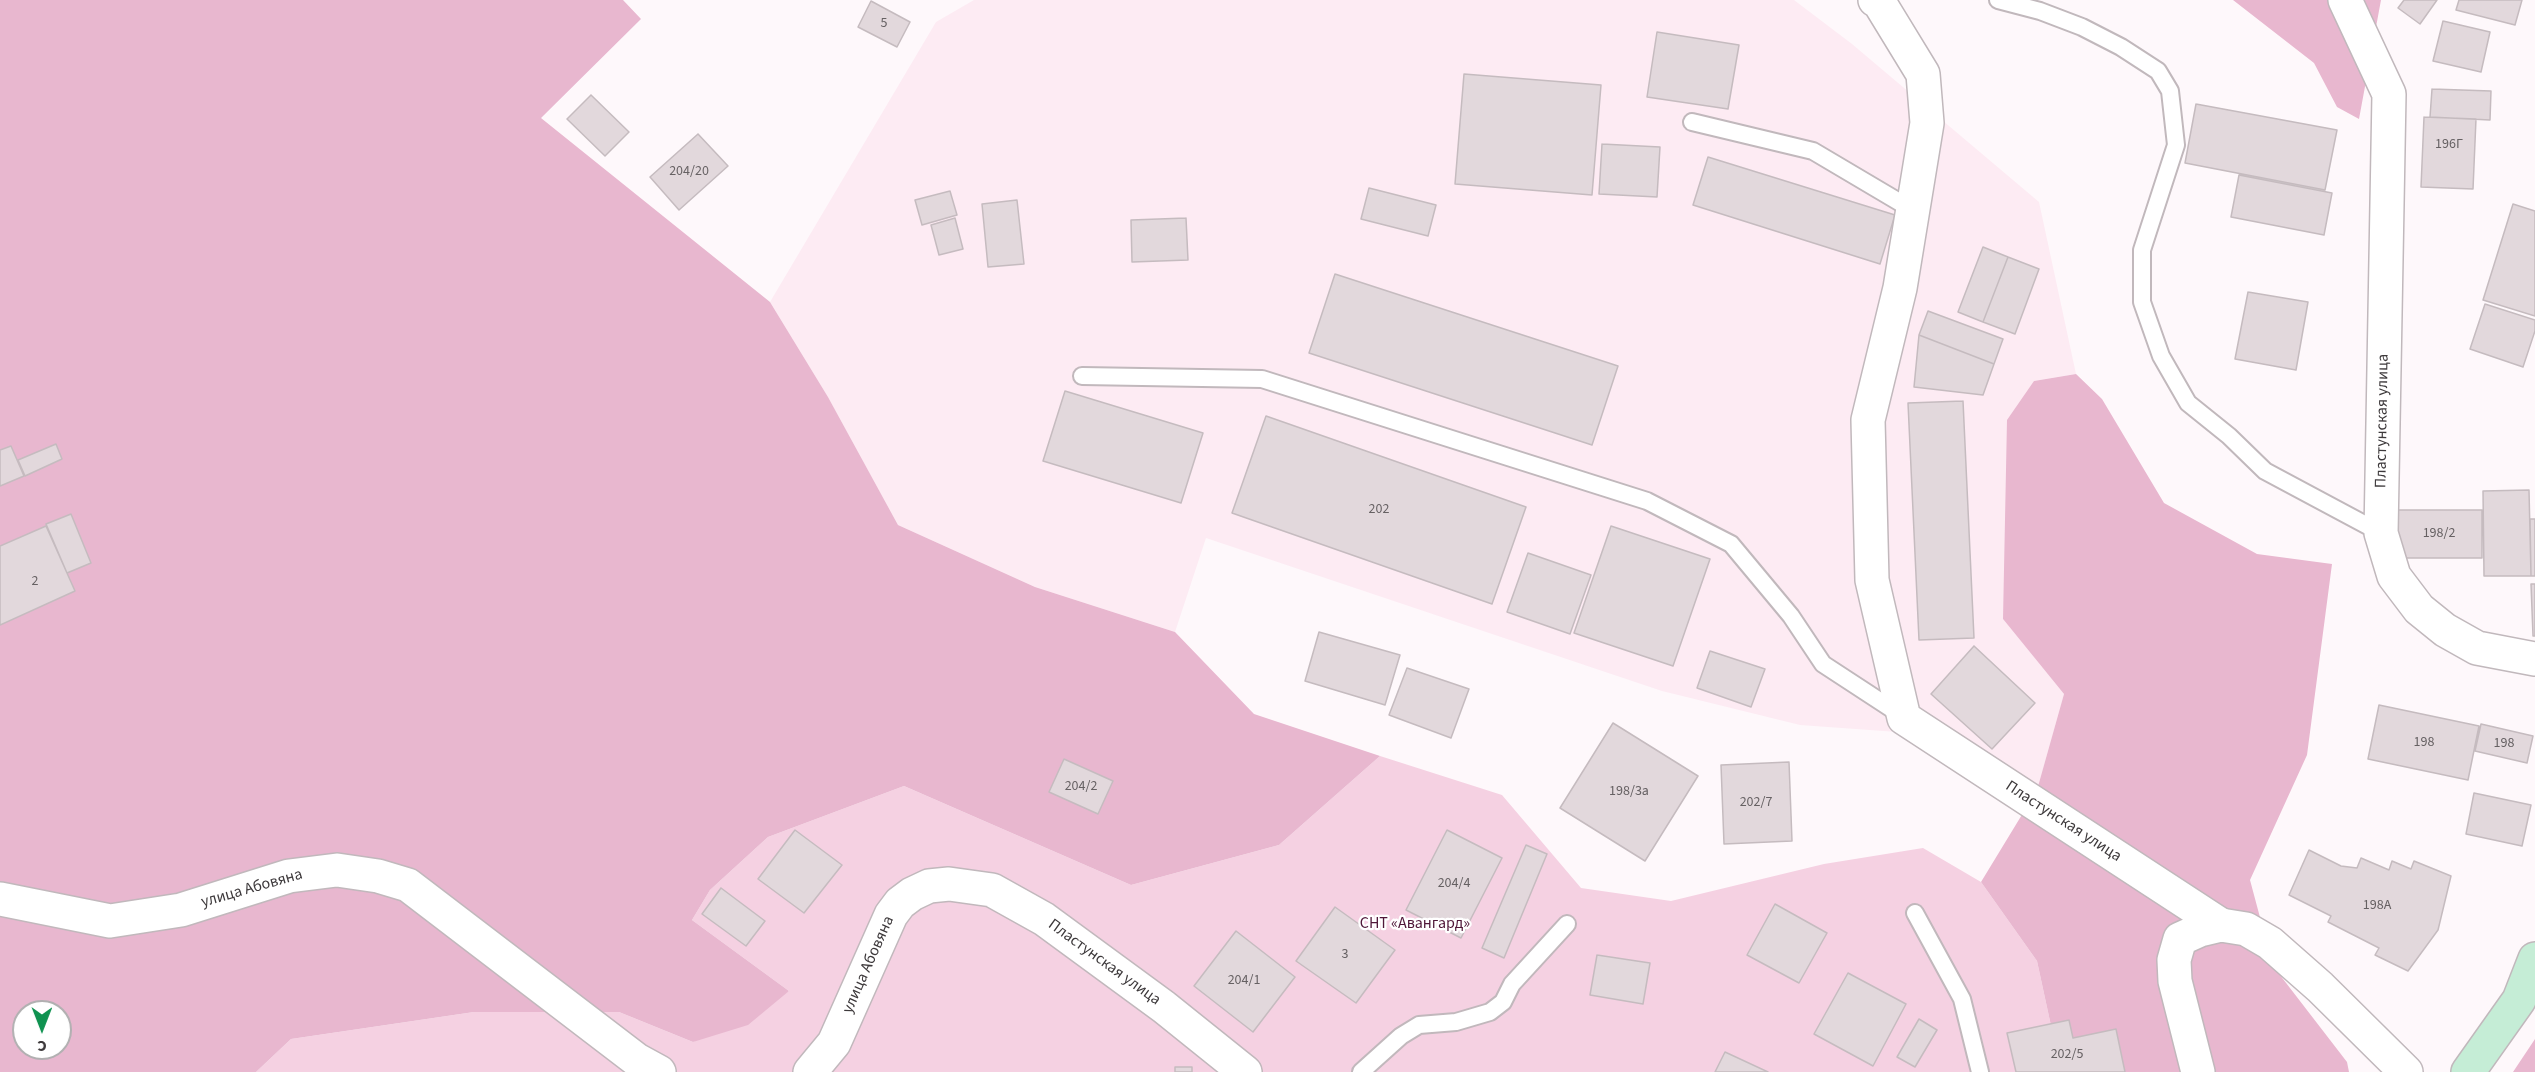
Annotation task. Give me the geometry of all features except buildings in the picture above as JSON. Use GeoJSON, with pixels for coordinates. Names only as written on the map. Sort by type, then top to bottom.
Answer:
{"type":"FeatureCollection","features":[{"type":"Feature","properties":{"kind":"main road"},"geometry":{"type":"LineString","coordinates":[[2468,1072],[2519,1000],[2535,960]]}},
{"type":"Feature","properties":{"kind":"street"},"geometry":{"type":"LineString","coordinates":[[1875,0],[1879,2],[1923,74],[1927,123],[1911,209],[1900,288],[1868,420],[1872,580],[1904,718]]}},
{"type":"Feature","properties":{"kind":"street","name":"Пластунская улица"},"geometry":{"type":"LineString","coordinates":[[2345,0],[2388,94],[2381,532],[2394,576],[2419,609],[2445,630],[2477,648],[2535,659]]}},
{"type":"Feature","properties":{"kind":"street","name":"Пластунская улица"},"geometry":{"type":"LineString","coordinates":[[1904,718],[2221,925]]}},
{"type":"Feature","properties":{"kind":"street","name":"улица Абовяна"},"geometry":{"type":"LineString","coordinates":[[0,899],[111,921],[181,910],[288,876],[337,870],[378,876],[408,885],[637,1060],[659,1072]]}},
{"type":"Feature","properties":{"kind":"street","name":"Пластунская улица"},"geometry":{"type":"LineString","coordinates":[[949,884],[992,890],[1044,919],[1164,1007],[1244,1072]]}},
{"type":"Feature","properties":{"kind":"street","name":"улица Абовяна"},"geometry":{"type":"LineString","coordinates":[[810,1072],[834,1043],[891,915],[900,903],[912,894],[929,886],[949,884]]}},
{"type":"Feature","properties":{"kind":"street","name":"Пластунская улица"},"geometry":{"type":"LineString","coordinates":[[2198,1072],[2175,981],[2174,960],[2180,939],[2200,930],[2221,925],[2246,929],[2270,943],[2320,987],[2406,1072]]}},
{"type":"Feature","properties":{"kind":"lane"},"geometry":{"type":"LineString","coordinates":[[1998,0],[2040,11],[2082,27],[2121,47],[2158,71],[2170,91],[2176,146],[2142,250],[2142,302],[2162,356],[2188,403],[2229,436],[2265,471],[2381,532]]}},
{"type":"Feature","properties":{"kind":"lane"},"geometry":{"type":"LineString","coordinates":[[1692,122],[1813,151],[1911,209]]}},
{"type":"Feature","properties":{"kind":"lane"},"geometry":{"type":"LineString","coordinates":[[1082,376],[1262,379],[1647,501],[1731,544],[1791,616],[1823,664],[1904,718]]}},
{"type":"Feature","properties":{"kind":"lane"},"geometry":{"type":"LineString","coordinates":[[1915,913],[1962,999],[1980,1072]]}},
{"type":"Feature","properties":{"kind":"lane"},"geometry":{"type":"LineString","coordinates":[[1361,1072],[1401,1036],[1419,1025],[1456,1022],[1490,1011],[1503,1002],[1512,984],[1567,924]]}},
{"type":"Feature","properties":{"kind":"shaded area"},"geometry":{"type":"Polygon","coordinates":[[[0,0],[623,0],[641,19],[541,118],[770,302],[828,397],[898,525],[1035,587],[1175,632],[1254,714],[1380,756],[1279,845],[1131,885],[904,786],[768,837],[710,890],[692,920],[789,991],[748,1025],[693,1042],[619,1012],[474,1012],[291,1039],[256,1072],[0,1072],[0,0]]]}},
{"type":"Feature","properties":{"kind":"shaded area"},"geometry":{"type":"Polygon","coordinates":[[[974,0],[1794,0],[1852,44],[2039,202],[2076,374],[2034,381],[2003,619],[2064,694],[2037,790],[1953,736],[1800,725],[1662,691],[1206,538],[1175,632],[1035,587],[898,525],[828,397],[770,302],[936,22],[974,0]]]}},
{"type":"Feature","properties":{"kind":"shaded area"},"geometry":{"type":"Polygon","coordinates":[[[2233,0],[2381,0],[2359,119],[2337,107],[2314,63],[2233,0]]]}},
{"type":"Feature","properties":{"kind":"shaded area"},"geometry":{"type":"Polygon","coordinates":[[[2076,374],[2102,399],[2164,503],[2257,554],[2332,564],[2307,755],[2250,880],[2273,966],[2347,1062],[2349,1072],[2061,1072],[2037,961],[1981,882],[2037,790],[2064,694],[2003,619],[2007,420],[2034,381],[2076,374]]]}},
{"type":"Feature","properties":{"kind":"shaded area"},"geometry":{"type":"Polygon","coordinates":[[[2535,1039],[2535,1072],[2513,1072],[2535,1039]]]}},
{"type":"Feature","properties":{"kind":"green space","name":"СНТ «Авангард»"},"geometry":{"type":"Polygon","coordinates":[[[1380,756],[1502,795],[1581,888],[1671,901],[1824,864],[1923,848],[1981,882],[2037,961],[2061,1072],[256,1072],[291,1039],[474,1012],[619,1012],[693,1042],[789,991],[692,920],[710,890],[768,837],[904,786],[1131,885],[1279,845],[1380,756]]]}}]}
